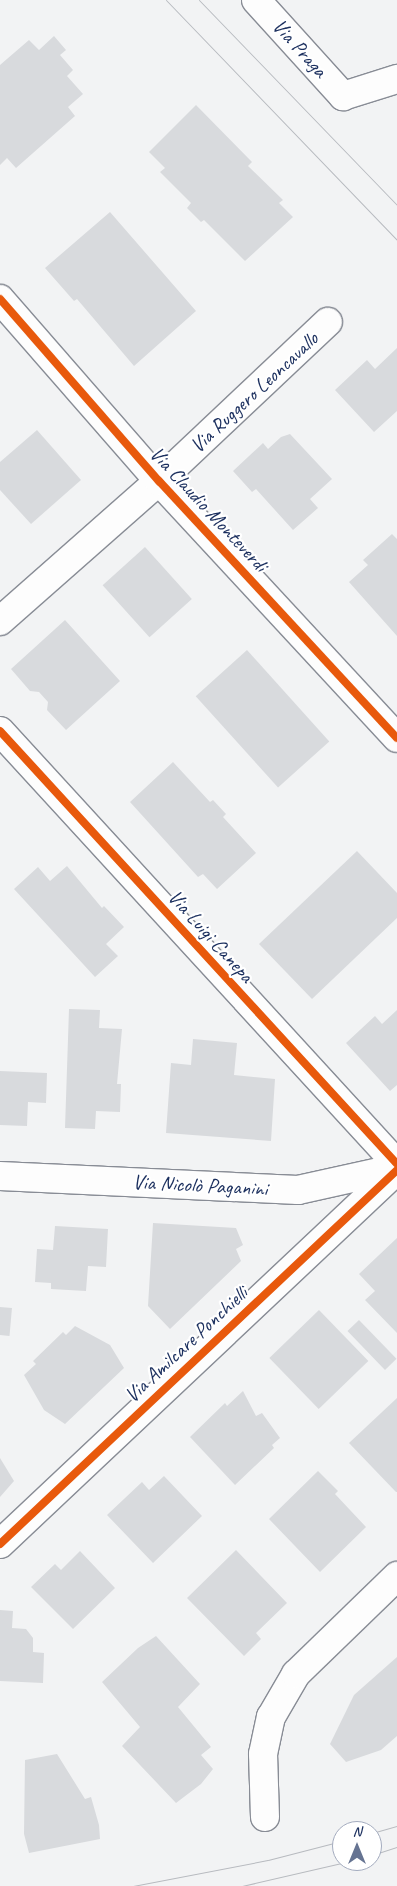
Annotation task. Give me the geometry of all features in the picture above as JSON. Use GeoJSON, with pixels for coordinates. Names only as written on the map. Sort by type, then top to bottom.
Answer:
{"type":"FeatureCollection","features":[{"type":"Feature","properties":{"kind":"street","name":"Via Praga"},"geometry":{"type":"LineString","coordinates":[[256,0],[343,96],[397,79]]}},
{"type":"Feature","properties":{"kind":"street","name":"Via Claudio Monteverdi"},"geometry":{"type":"LineString","coordinates":[[0,299],[159,481],[397,738]]}},
{"type":"Feature","properties":{"kind":"street","name":"Via Ruggero Leoncavallo"},"geometry":{"type":"LineString","coordinates":[[0,622],[159,481],[328,322]]}},
{"type":"Feature","properties":{"kind":"street","name":"Via Luigi Canepa"},"geometry":{"type":"LineString","coordinates":[[0,731],[397,1167]]}},
{"type":"Feature","properties":{"kind":"street","name":"Via Nicolò Paganini"},"geometry":{"type":"LineString","coordinates":[[0,1176],[298,1190],[397,1167]]}},
{"type":"Feature","properties":{"kind":"street","name":"Via Amilcare Ponchielli"},"geometry":{"type":"LineString","coordinates":[[0,1544],[397,1167]]}},
{"type":"Feature","properties":{"kind":"street"},"geometry":{"type":"LineString","coordinates":[[265,1816],[263,1754],[271,1717],[296,1674],[397,1576]]}},
{"type":"Feature","properties":{"kind":"building"},"geometry":{"type":"Polygon","coordinates":[[[54,36],[66,50],[60,55],[73,70],[67,76],[83,94],[68,107],[75,116],[16,168],[7,158],[0,165],[0,65],[29,40],[39,50],[54,36]]]}},
{"type":"Feature","properties":{"kind":"building"},"geometry":{"type":"Polygon","coordinates":[[[196,105],[252,162],[248,166],[283,200],[279,203],[293,217],[245,261],[204,220],[201,222],[187,208],[191,203],[160,172],[165,168],[149,152],[196,105]]]}},
{"type":"Feature","properties":{"kind":"building"},"geometry":{"type":"Polygon","coordinates":[[[110,212],[196,311],[134,366],[77,299],[74,301],[45,268],[110,212]]]}},
{"type":"Feature","properties":{"kind":"building"},"geometry":{"type":"Polygon","coordinates":[[[397,348],[397,411],[374,432],[335,390],[367,360],[375,369],[397,348]]]}},
{"type":"Feature","properties":{"kind":"building"},"geometry":{"type":"Polygon","coordinates":[[[37,430],[81,480],[31,524],[0,490],[0,462],[37,430]]]}},
{"type":"Feature","properties":{"kind":"building"},"geometry":{"type":"Polygon","coordinates":[[[290,434],[332,479],[310,499],[318,508],[293,530],[256,489],[252,492],[233,471],[263,443],[268,449],[281,437],[290,434]]]}},
{"type":"Feature","properties":{"kind":"building"},"geometry":{"type":"Polygon","coordinates":[[[392,534],[397,539],[397,636],[349,582],[368,565],[363,560],[392,534]]]}},
{"type":"Feature","properties":{"kind":"building"},"geometry":{"type":"Polygon","coordinates":[[[145,547],[192,599],[149,637],[103,585],[145,547]]]}},
{"type":"Feature","properties":{"kind":"building"},"geometry":{"type":"Polygon","coordinates":[[[65,620],[120,681],[66,730],[47,710],[48,702],[39,692],[30,691],[11,669],[65,620]]]}},
{"type":"Feature","properties":{"kind":"building"},"geometry":{"type":"Polygon","coordinates":[[[247,650],[329,741],[278,788],[196,696],[247,650]]]}},
{"type":"Feature","properties":{"kind":"building"},"geometry":{"type":"Polygon","coordinates":[[[173,762],[210,802],[213,800],[226,814],[223,817],[256,853],[217,889],[203,874],[198,877],[130,802],[173,762]]]}},
{"type":"Feature","properties":{"kind":"building"},"geometry":{"type":"Polygon","coordinates":[[[357,851],[397,893],[397,918],[312,999],[259,944],[357,851]]]}},
{"type":"Feature","properties":{"kind":"building"},"geometry":{"type":"Polygon","coordinates":[[[67,866],[102,908],[104,906],[124,927],[106,944],[118,956],[95,977],[14,889],[38,867],[50,881],[67,866]]]}},
{"type":"Feature","properties":{"kind":"building"},"geometry":{"type":"Polygon","coordinates":[[[69,1009],[100,1010],[99,1028],[122,1029],[117,1084],[121,1084],[120,1112],[96,1111],[95,1129],[65,1128],[69,1009]]]}},
{"type":"Feature","properties":{"kind":"building"},"geometry":{"type":"Polygon","coordinates":[[[397,1010],[397,1085],[390,1091],[346,1043],[375,1016],[382,1024],[397,1010]]]}},
{"type":"Feature","properties":{"kind":"building"},"geometry":{"type":"Polygon","coordinates":[[[193,1039],[237,1043],[234,1075],[275,1079],[271,1141],[166,1133],[171,1063],[191,1065],[193,1039]]]}},
{"type":"Feature","properties":{"kind":"building"},"geometry":{"type":"Polygon","coordinates":[[[0,1071],[47,1073],[46,1103],[28,1102],[27,1126],[0,1125],[0,1071]]]}},
{"type":"Feature","properties":{"kind":"building"},"geometry":{"type":"Polygon","coordinates":[[[153,1223],[236,1228],[243,1245],[236,1249],[241,1261],[170,1329],[148,1306],[153,1223]]]}},
{"type":"Feature","properties":{"kind":"building"},"geometry":{"type":"Polygon","coordinates":[[[55,1226],[108,1229],[106,1267],[88,1266],[86,1291],[51,1289],[51,1283],[35,1282],[37,1249],[53,1250],[55,1226]]]}},
{"type":"Feature","properties":{"kind":"building"},"geometry":{"type":"Polygon","coordinates":[[[397,1238],[397,1333],[365,1300],[375,1291],[359,1274],[397,1238]]]}},
{"type":"Feature","properties":{"kind":"building"},"geometry":{"type":"Polygon","coordinates":[[[0,1307],[12,1308],[10,1336],[0,1335],[0,1307]]]}},
{"type":"Feature","properties":{"kind":"building"},"geometry":{"type":"Polygon","coordinates":[[[319,1310],[368,1361],[319,1409],[269,1358],[319,1310]]]}},
{"type":"Feature","properties":{"kind":"building"},"geometry":{"type":"Polygon","coordinates":[[[359,1320],[397,1359],[385,1370],[347,1331],[359,1320]]]}},
{"type":"Feature","properties":{"kind":"building"},"geometry":{"type":"Polygon","coordinates":[[[75,1326],[110,1345],[124,1368],[65,1424],[44,1410],[24,1375],[36,1364],[33,1361],[63,1332],[66,1335],[75,1326]]]}},
{"type":"Feature","properties":{"kind":"building"},"geometry":{"type":"Polygon","coordinates":[[[243,1391],[256,1416],[262,1413],[280,1438],[272,1445],[274,1448],[235,1485],[190,1437],[225,1403],[227,1406],[243,1391]]]}},
{"type":"Feature","properties":{"kind":"building"},"geometry":{"type":"Polygon","coordinates":[[[397,1398],[397,1492],[396,1492],[349,1443],[397,1398]]]}},
{"type":"Feature","properties":{"kind":"building"},"geometry":{"type":"Polygon","coordinates":[[[0,1458],[14,1481],[0,1497],[0,1458]]]}},
{"type":"Feature","properties":{"kind":"building"},"geometry":{"type":"Polygon","coordinates":[[[318,1471],[338,1491],[335,1494],[366,1527],[320,1572],[269,1519],[318,1471]]]}},
{"type":"Feature","properties":{"kind":"building"},"geometry":{"type":"Polygon","coordinates":[[[164,1476],[202,1516],[153,1563],[107,1515],[142,1482],[149,1490],[164,1476]]]}},
{"type":"Feature","properties":{"kind":"building"},"geometry":{"type":"Polygon","coordinates":[[[236,1550],[287,1603],[256,1633],[261,1639],[244,1656],[187,1598],[236,1550]]]}},
{"type":"Feature","properties":{"kind":"building"},"geometry":{"type":"Polygon","coordinates":[[[80,1551],[115,1588],[73,1629],[31,1587],[55,1564],[61,1570],[80,1551]]]}},
{"type":"Feature","properties":{"kind":"building"},"geometry":{"type":"Polygon","coordinates":[[[0,1610],[13,1611],[12,1628],[26,1629],[33,1638],[33,1652],[44,1653],[43,1683],[0,1681],[0,1610]]]}},
{"type":"Feature","properties":{"kind":"building"},"geometry":{"type":"Polygon","coordinates":[[[156,1636],[200,1684],[178,1707],[211,1747],[201,1755],[213,1769],[201,1784],[176,1803],[122,1746],[140,1727],[102,1682],[138,1648],[156,1636]]]}},
{"type":"Feature","properties":{"kind":"building"},"geometry":{"type":"Polygon","coordinates":[[[397,1657],[397,1736],[381,1750],[346,1762],[330,1744],[354,1695],[397,1657]]]}},
{"type":"Feature","properties":{"kind":"building"},"geometry":{"type":"Polygon","coordinates":[[[57,1754],[85,1799],[91,1797],[99,1825],[100,1839],[29,1853],[24,1834],[25,1760],[57,1754]]]}},
{"type":"Feature","properties":{"kind":"tram line"},"geometry":{"type":"LineString","coordinates":[[166,0],[397,240]]}},
{"type":"Feature","properties":{"kind":"tram line"},"geometry":{"type":"LineString","coordinates":[[199,0],[397,205]]}},
{"type":"Feature","properties":{"kind":"tram line"},"geometry":{"type":"LineString","coordinates":[[382,1830],[397,1826]]}},
{"type":"Feature","properties":{"kind":"tram line"},"geometry":{"type":"LineString","coordinates":[[133,1886],[268,1860],[332,1844]]}},
{"type":"Feature","properties":{"kind":"tram line"},"geometry":{"type":"LineString","coordinates":[[382,1852],[397,1847]]}},
{"type":"Feature","properties":{"kind":"tram line"},"geometry":{"type":"LineString","coordinates":[[242,1886],[332,1865]]}},
{"type":"Feature","properties":{"kind":"cycle path"},"geometry":{"type":"LineString","coordinates":[[0,299],[159,481],[397,738]]}},
{"type":"Feature","properties":{"kind":"cycle path"},"geometry":{"type":"LineString","coordinates":[[0,731],[397,1164]]}},
{"type":"Feature","properties":{"kind":"cycle path"},"geometry":{"type":"LineString","coordinates":[[0,1544],[397,1170]]}}]}
